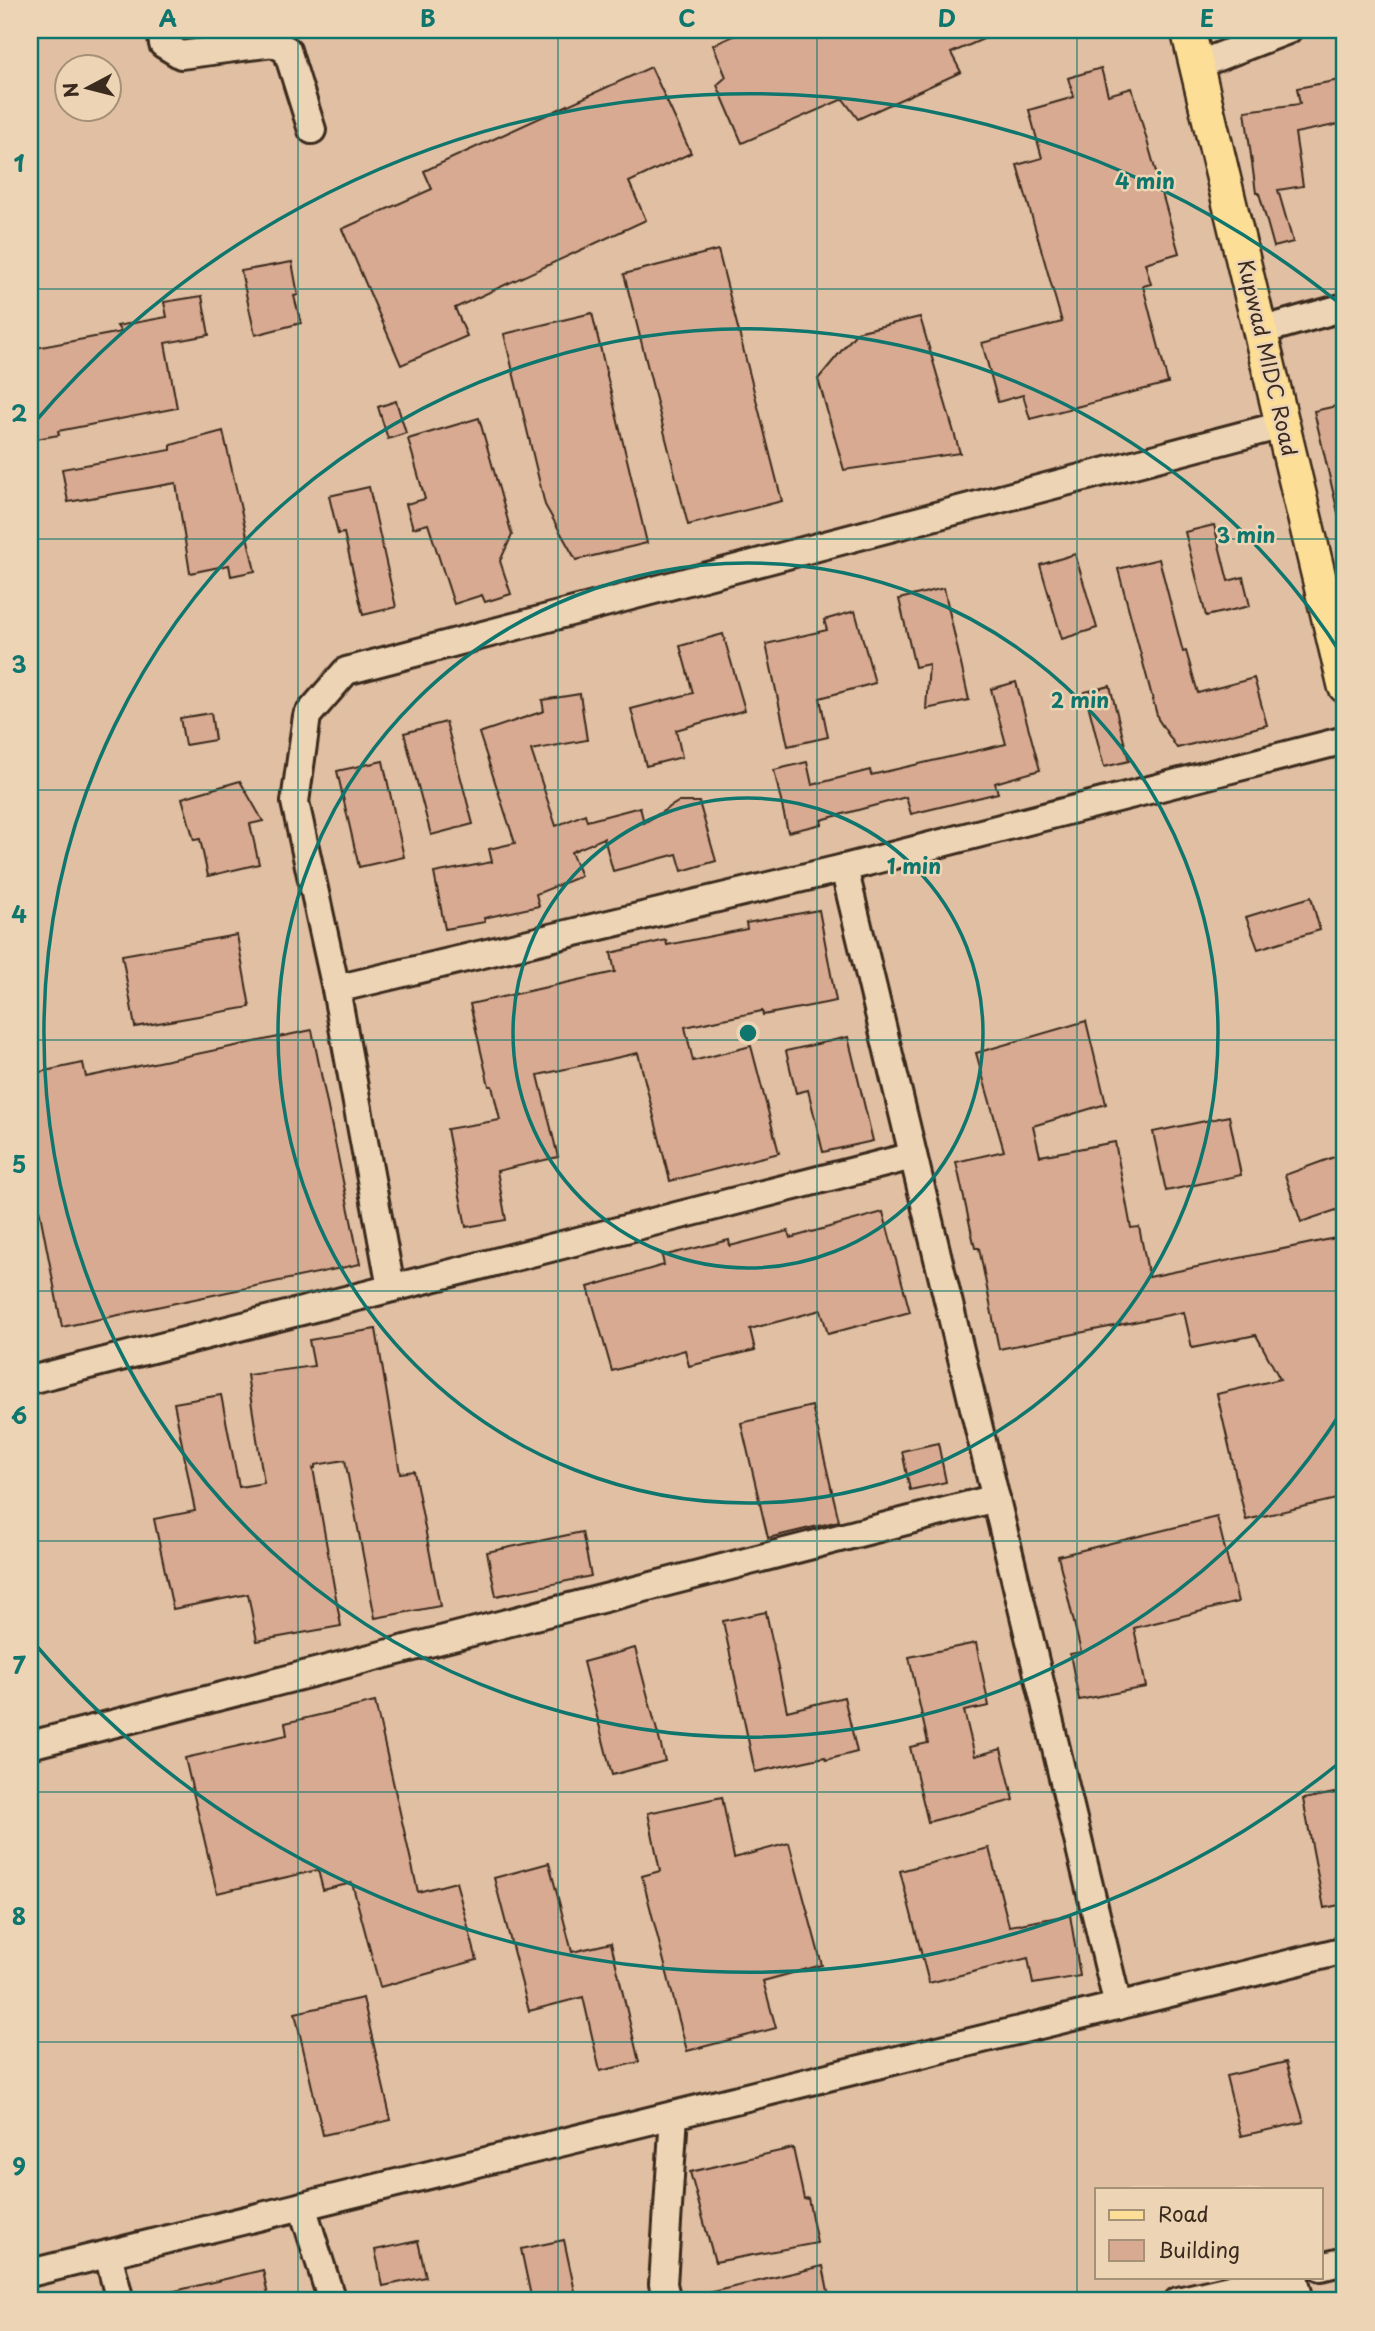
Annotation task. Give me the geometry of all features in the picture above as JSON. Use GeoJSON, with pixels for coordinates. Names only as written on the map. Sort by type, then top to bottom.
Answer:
{"type":"FeatureCollection","features":[{"type":"Feature","properties":{"kind":"main road","name":"Kupwad MIDC Road"},"geometry":{"type":"LineString","coordinates":[[1188,30],[1345,686]]}},
{"type":"Feature","properties":{"kind":"street"},"geometry":{"type":"LineString","coordinates":[[161,30],[163,44],[181,55],[273,43],[287,50],[312,130]]}},
{"type":"Feature","properties":{"kind":"street"},"geometry":{"type":"LineString","coordinates":[[1197,65],[1288,30]]}},
{"type":"Feature","properties":{"kind":"street"},"geometry":{"type":"LineString","coordinates":[[1260,331],[1345,307]]}},
{"type":"Feature","properties":{"kind":"street"},"geometry":{"type":"LineString","coordinates":[[391,1288],[336,989],[295,802],[307,716],[346,671],[1282,425]]}},
{"type":"Feature","properties":{"kind":"street"},"geometry":{"type":"LineString","coordinates":[[336,989],[844,868],[1345,740]]}},
{"type":"Feature","properties":{"kind":"street"},"geometry":{"type":"LineString","coordinates":[[844,868],[1118,2006]]}},
{"type":"Feature","properties":{"kind":"street"},"geometry":{"type":"LineString","coordinates":[[30,1380],[914,1156]]}},
{"type":"Feature","properties":{"kind":"street"},"geometry":{"type":"LineString","coordinates":[[30,1745],[996,1498]]}},
{"type":"Feature","properties":{"kind":"street"},"geometry":{"type":"LineString","coordinates":[[30,2273],[1345,1950]]}},
{"type":"Feature","properties":{"kind":"street"},"geometry":{"type":"LineString","coordinates":[[667,2301],[663,2284],[674,2115]]}},
{"type":"Feature","properties":{"kind":"street"},"geometry":{"type":"LineString","coordinates":[[302,2206],[332,2301]]}},
{"type":"Feature","properties":{"kind":"street"},"geometry":{"type":"LineString","coordinates":[[108,2254],[120,2301]]}},
{"type":"Feature","properties":{"kind":"street"},"geometry":{"type":"LineString","coordinates":[[1322,2267],[1345,2260]]}},
{"type":"Feature","properties":{"kind":"street"},"geometry":{"type":"LineString","coordinates":[[1178,2301],[1278,2278]]}},
{"type":"Feature","properties":{"kind":"street"},"geometry":{"type":"LineString","coordinates":[[1294,2278],[1300,2301]]}},
{"type":"Feature","properties":{"kind":"shaded area"},"geometry":{"type":"Polygon","coordinates":[[[30,30],[1185,30],[1197,65],[1288,30],[1345,30],[1345,2301],[30,2301],[30,30]]]}},
{"type":"Feature","properties":{"kind":"building"},"geometry":{"type":"Polygon","coordinates":[[[747,30],[1004,30],[951,53],[961,72],[858,119],[843,99],[742,143],[717,85],[726,77],[713,45],[747,30]]]}},
{"type":"Feature","properties":{"kind":"building"},"geometry":{"type":"Polygon","coordinates":[[[651,67],[691,153],[629,182],[646,220],[455,308],[467,336],[401,365],[342,229],[432,189],[424,171],[651,67]]]}},
{"type":"Feature","properties":{"kind":"building"},"geometry":{"type":"Polygon","coordinates":[[[1101,68],[1108,95],[1132,88],[1179,253],[1145,263],[1151,284],[1143,286],[1168,383],[1030,419],[1023,395],[998,402],[982,343],[1062,322],[1017,165],[1042,158],[1029,110],[1074,97],[1068,78],[1101,68]]]}},
{"type":"Feature","properties":{"kind":"building"},"geometry":{"type":"Polygon","coordinates":[[[1345,79],[1345,123],[1295,133],[1303,186],[1278,190],[1293,242],[1274,247],[1259,193],[1256,193],[1245,111],[1300,104],[1297,88],[1345,79]]]}},
{"type":"Feature","properties":{"kind":"building"},"geometry":{"type":"Polygon","coordinates":[[[718,250],[782,501],[688,525],[624,274],[718,250]]]}},
{"type":"Feature","properties":{"kind":"building"},"geometry":{"type":"Polygon","coordinates":[[[292,262],[298,295],[294,296],[301,323],[255,335],[241,271],[292,262]]]}},
{"type":"Feature","properties":{"kind":"building"},"geometry":{"type":"Polygon","coordinates":[[[202,296],[209,335],[165,343],[177,408],[58,431],[59,435],[30,440],[30,349],[121,332],[117,326],[167,317],[164,302],[202,296]]]}},
{"type":"Feature","properties":{"kind":"building"},"geometry":{"type":"Polygon","coordinates":[[[592,313],[647,543],[576,560],[545,505],[504,334],[592,313]]]}},
{"type":"Feature","properties":{"kind":"building"},"geometry":{"type":"Polygon","coordinates":[[[920,317],[960,453],[844,470],[818,379],[857,332],[920,317]]]}},
{"type":"Feature","properties":{"kind":"building"},"geometry":{"type":"Polygon","coordinates":[[[396,401],[406,433],[388,439],[378,407],[396,401]]]}},
{"type":"Feature","properties":{"kind":"building"},"geometry":{"type":"Polygon","coordinates":[[[1345,404],[1345,517],[1339,517],[1314,411],[1345,404]]]}},
{"type":"Feature","properties":{"kind":"building"},"geometry":{"type":"Polygon","coordinates":[[[479,418],[512,535],[500,561],[511,594],[485,602],[482,595],[454,604],[428,524],[413,528],[406,504],[425,499],[408,439],[479,418]]]}},
{"type":"Feature","properties":{"kind":"building"},"geometry":{"type":"Polygon","coordinates":[[[223,431],[255,571],[231,576],[229,565],[190,573],[176,483],[68,502],[62,469],[171,450],[171,445],[223,431]]]}},
{"type":"Feature","properties":{"kind":"building"},"geometry":{"type":"Polygon","coordinates":[[[369,487],[396,607],[363,615],[344,533],[338,534],[329,496],[369,487]]]}},
{"type":"Feature","properties":{"kind":"building"},"geometry":{"type":"Polygon","coordinates":[[[1214,525],[1228,581],[1243,577],[1250,606],[1206,616],[1185,532],[1214,525]]]}},
{"type":"Feature","properties":{"kind":"building"},"geometry":{"type":"Polygon","coordinates":[[[1075,554],[1097,628],[1062,639],[1040,565],[1075,554]]]}},
{"type":"Feature","properties":{"kind":"building"},"geometry":{"type":"Polygon","coordinates":[[[1159,559],[1183,652],[1186,651],[1198,693],[1254,678],[1267,725],[1177,748],[1158,719],[1118,569],[1159,559]]]}},
{"type":"Feature","properties":{"kind":"building"},"geometry":{"type":"Polygon","coordinates":[[[944,588],[969,700],[926,709],[929,664],[915,667],[899,599],[944,588]]]}},
{"type":"Feature","properties":{"kind":"building"},"geometry":{"type":"Polygon","coordinates":[[[855,611],[875,683],[820,698],[828,737],[788,746],[766,644],[827,630],[824,620],[855,611]]]}},
{"type":"Feature","properties":{"kind":"building"},"geometry":{"type":"Polygon","coordinates":[[[723,634],[745,710],[676,730],[682,757],[646,766],[631,709],[693,693],[680,646],[723,634]]]}},
{"type":"Feature","properties":{"kind":"building"},"geometry":{"type":"Polygon","coordinates":[[[1016,682],[1040,770],[995,783],[998,793],[911,814],[906,797],[821,820],[822,824],[788,832],[774,770],[807,762],[812,785],[870,770],[871,775],[1006,744],[991,689],[1016,682]]]}},
{"type":"Feature","properties":{"kind":"building"},"geometry":{"type":"Polygon","coordinates":[[[1110,686],[1129,761],[1104,767],[1085,692],[1110,686]]]}},
{"type":"Feature","properties":{"kind":"building"},"geometry":{"type":"Polygon","coordinates":[[[580,694],[587,740],[531,750],[556,826],[585,814],[587,821],[640,807],[644,823],[678,802],[699,802],[716,861],[682,871],[677,854],[613,871],[604,838],[571,852],[581,876],[536,894],[539,906],[484,918],[485,922],[445,929],[434,873],[492,862],[489,849],[515,843],[479,733],[544,711],[542,700],[580,694]]]}},
{"type":"Feature","properties":{"kind":"building"},"geometry":{"type":"Polygon","coordinates":[[[211,713],[215,740],[185,745],[180,718],[211,713]]]}},
{"type":"Feature","properties":{"kind":"building"},"geometry":{"type":"Polygon","coordinates":[[[446,722],[473,824],[431,835],[404,733],[446,722]]]}},
{"type":"Feature","properties":{"kind":"building"},"geometry":{"type":"Polygon","coordinates":[[[383,761],[404,857],[359,867],[337,771],[383,761]]]}},
{"type":"Feature","properties":{"kind":"building"},"geometry":{"type":"Polygon","coordinates":[[[240,781],[263,821],[250,824],[259,864],[208,876],[200,839],[194,840],[182,798],[240,781]]]}},
{"type":"Feature","properties":{"kind":"building"},"geometry":{"type":"Polygon","coordinates":[[[1311,897],[1320,930],[1258,949],[1246,917],[1311,897]]]}},
{"type":"Feature","properties":{"kind":"building"},"geometry":{"type":"Polygon","coordinates":[[[819,910],[836,1001],[763,1015],[762,1011],[685,1027],[693,1061],[751,1046],[779,1153],[670,1181],[638,1053],[538,1075],[558,1157],[497,1171],[506,1220],[466,1227],[447,1129],[500,1120],[492,1086],[489,1086],[470,1004],[615,972],[611,953],[666,940],[667,945],[747,929],[746,923],[819,910]]]}},
{"type":"Feature","properties":{"kind":"building"},"geometry":{"type":"Polygon","coordinates":[[[237,935],[250,1007],[135,1027],[122,955],[237,935]]]}},
{"type":"Feature","properties":{"kind":"building"},"geometry":{"type":"Polygon","coordinates":[[[1086,1021],[1106,1104],[1033,1126],[1040,1156],[1115,1142],[1131,1228],[1139,1227],[1149,1277],[1345,1236],[1345,1497],[1246,1520],[1217,1394],[1280,1379],[1256,1335],[1192,1348],[1184,1312],[999,1349],[979,1248],[975,1248],[956,1162],[1004,1151],[976,1053],[1086,1021]]]}},
{"type":"Feature","properties":{"kind":"building"},"geometry":{"type":"Polygon","coordinates":[[[312,1030],[360,1264],[62,1327],[30,1162],[30,1074],[83,1063],[86,1077],[312,1030]]]}},
{"type":"Feature","properties":{"kind":"building"},"geometry":{"type":"Polygon","coordinates":[[[848,1037],[873,1141],[823,1152],[808,1090],[796,1093],[786,1051],[848,1037]]]}},
{"type":"Feature","properties":{"kind":"building"},"geometry":{"type":"Polygon","coordinates":[[[1229,1116],[1241,1175],[1166,1191],[1153,1132],[1229,1116]]]}},
{"type":"Feature","properties":{"kind":"building"},"geometry":{"type":"Polygon","coordinates":[[[1345,1153],[1345,1207],[1301,1222],[1285,1175],[1345,1153]]]}},
{"type":"Feature","properties":{"kind":"building"},"geometry":{"type":"Polygon","coordinates":[[[883,1212],[910,1312],[828,1334],[821,1310],[750,1329],[755,1350],[689,1366],[685,1350],[612,1371],[588,1287],[664,1265],[662,1256],[729,1240],[730,1246],[788,1231],[790,1238],[883,1212]]]}},
{"type":"Feature","properties":{"kind":"building"},"geometry":{"type":"Polygon","coordinates":[[[376,1329],[400,1473],[414,1471],[440,1606],[375,1618],[345,1460],[315,1465],[313,1468],[341,1626],[257,1641],[248,1594],[173,1609],[154,1519],[195,1511],[174,1403],[221,1395],[239,1487],[264,1483],[247,1375],[314,1366],[309,1340],[376,1329]]]}},
{"type":"Feature","properties":{"kind":"building"},"geometry":{"type":"Polygon","coordinates":[[[812,1406],[839,1521],[768,1538],[741,1423],[812,1406]]]}},
{"type":"Feature","properties":{"kind":"building"},"geometry":{"type":"Polygon","coordinates":[[[938,1443],[946,1482],[910,1490],[902,1451],[938,1443]]]}},
{"type":"Feature","properties":{"kind":"building"},"geometry":{"type":"Polygon","coordinates":[[[1217,1517],[1238,1602],[1134,1628],[1146,1687],[1079,1700],[1070,1654],[1081,1652],[1058,1556],[1217,1517]]]}},
{"type":"Feature","properties":{"kind":"building"},"geometry":{"type":"Polygon","coordinates":[[[582,1532],[591,1576],[496,1596],[487,1552],[582,1532]]]}},
{"type":"Feature","properties":{"kind":"building"},"geometry":{"type":"Polygon","coordinates":[[[766,1612],[787,1711],[844,1697],[857,1752],[755,1772],[723,1621],[766,1612]]]}},
{"type":"Feature","properties":{"kind":"building"},"geometry":{"type":"Polygon","coordinates":[[[976,1643],[989,1706],[964,1711],[975,1756],[1001,1749],[1014,1800],[928,1822],[910,1747],[928,1743],[909,1657],[976,1643]]]}},
{"type":"Feature","properties":{"kind":"building"},"geometry":{"type":"Polygon","coordinates":[[[635,1648],[665,1761],[612,1775],[583,1662],[635,1648]]]}},
{"type":"Feature","properties":{"kind":"building"},"geometry":{"type":"Polygon","coordinates":[[[375,1702],[418,1892],[456,1882],[477,1960],[380,1987],[352,1883],[323,1890],[318,1870],[217,1893],[185,1758],[287,1735],[285,1723],[375,1702]]]}},
{"type":"Feature","properties":{"kind":"building"},"geometry":{"type":"Polygon","coordinates":[[[1345,1791],[1345,1904],[1324,1908],[1303,1799],[1345,1791]]]}},
{"type":"Feature","properties":{"kind":"building"},"geometry":{"type":"Polygon","coordinates":[[[722,1797],[734,1858],[789,1843],[822,1965],[763,1981],[776,2028],[687,2051],[642,1876],[660,1871],[648,1813],[722,1797]]]}},
{"type":"Feature","properties":{"kind":"building"},"geometry":{"type":"Polygon","coordinates":[[[989,1848],[1009,1926],[1070,1915],[1080,1976],[1033,1984],[1028,1958],[929,1983],[900,1871],[989,1848]]]}},
{"type":"Feature","properties":{"kind":"building"},"geometry":{"type":"Polygon","coordinates":[[[549,1863],[572,1952],[611,1943],[639,2062],[600,2071],[583,1997],[529,2011],[494,1878],[549,1863]]]}},
{"type":"Feature","properties":{"kind":"building"},"geometry":{"type":"Polygon","coordinates":[[[363,1998],[391,2120],[323,2135],[295,2013],[363,1998]]]}},
{"type":"Feature","properties":{"kind":"building"},"geometry":{"type":"Polygon","coordinates":[[[1286,2062],[1304,2122],[1241,2136],[1226,2076],[1286,2062]]]}},
{"type":"Feature","properties":{"kind":"building"},"geometry":{"type":"Polygon","coordinates":[[[793,2148],[804,2199],[808,2198],[817,2243],[715,2262],[690,2172],[793,2148]]]}},
{"type":"Feature","properties":{"kind":"building"},"geometry":{"type":"Polygon","coordinates":[[[564,2240],[577,2301],[532,2301],[521,2249],[564,2240]]]}},
{"type":"Feature","properties":{"kind":"building"},"geometry":{"type":"Polygon","coordinates":[[[418,2241],[426,2277],[383,2286],[375,2250],[418,2241]]]}},
{"type":"Feature","properties":{"kind":"building"},"geometry":{"type":"Polygon","coordinates":[[[823,2266],[830,2301],[700,2301],[699,2295],[823,2266]]]}},
{"type":"Feature","properties":{"kind":"building"},"geometry":{"type":"Polygon","coordinates":[[[263,2270],[269,2301],[158,2301],[158,2295],[263,2270]]]}}]}
